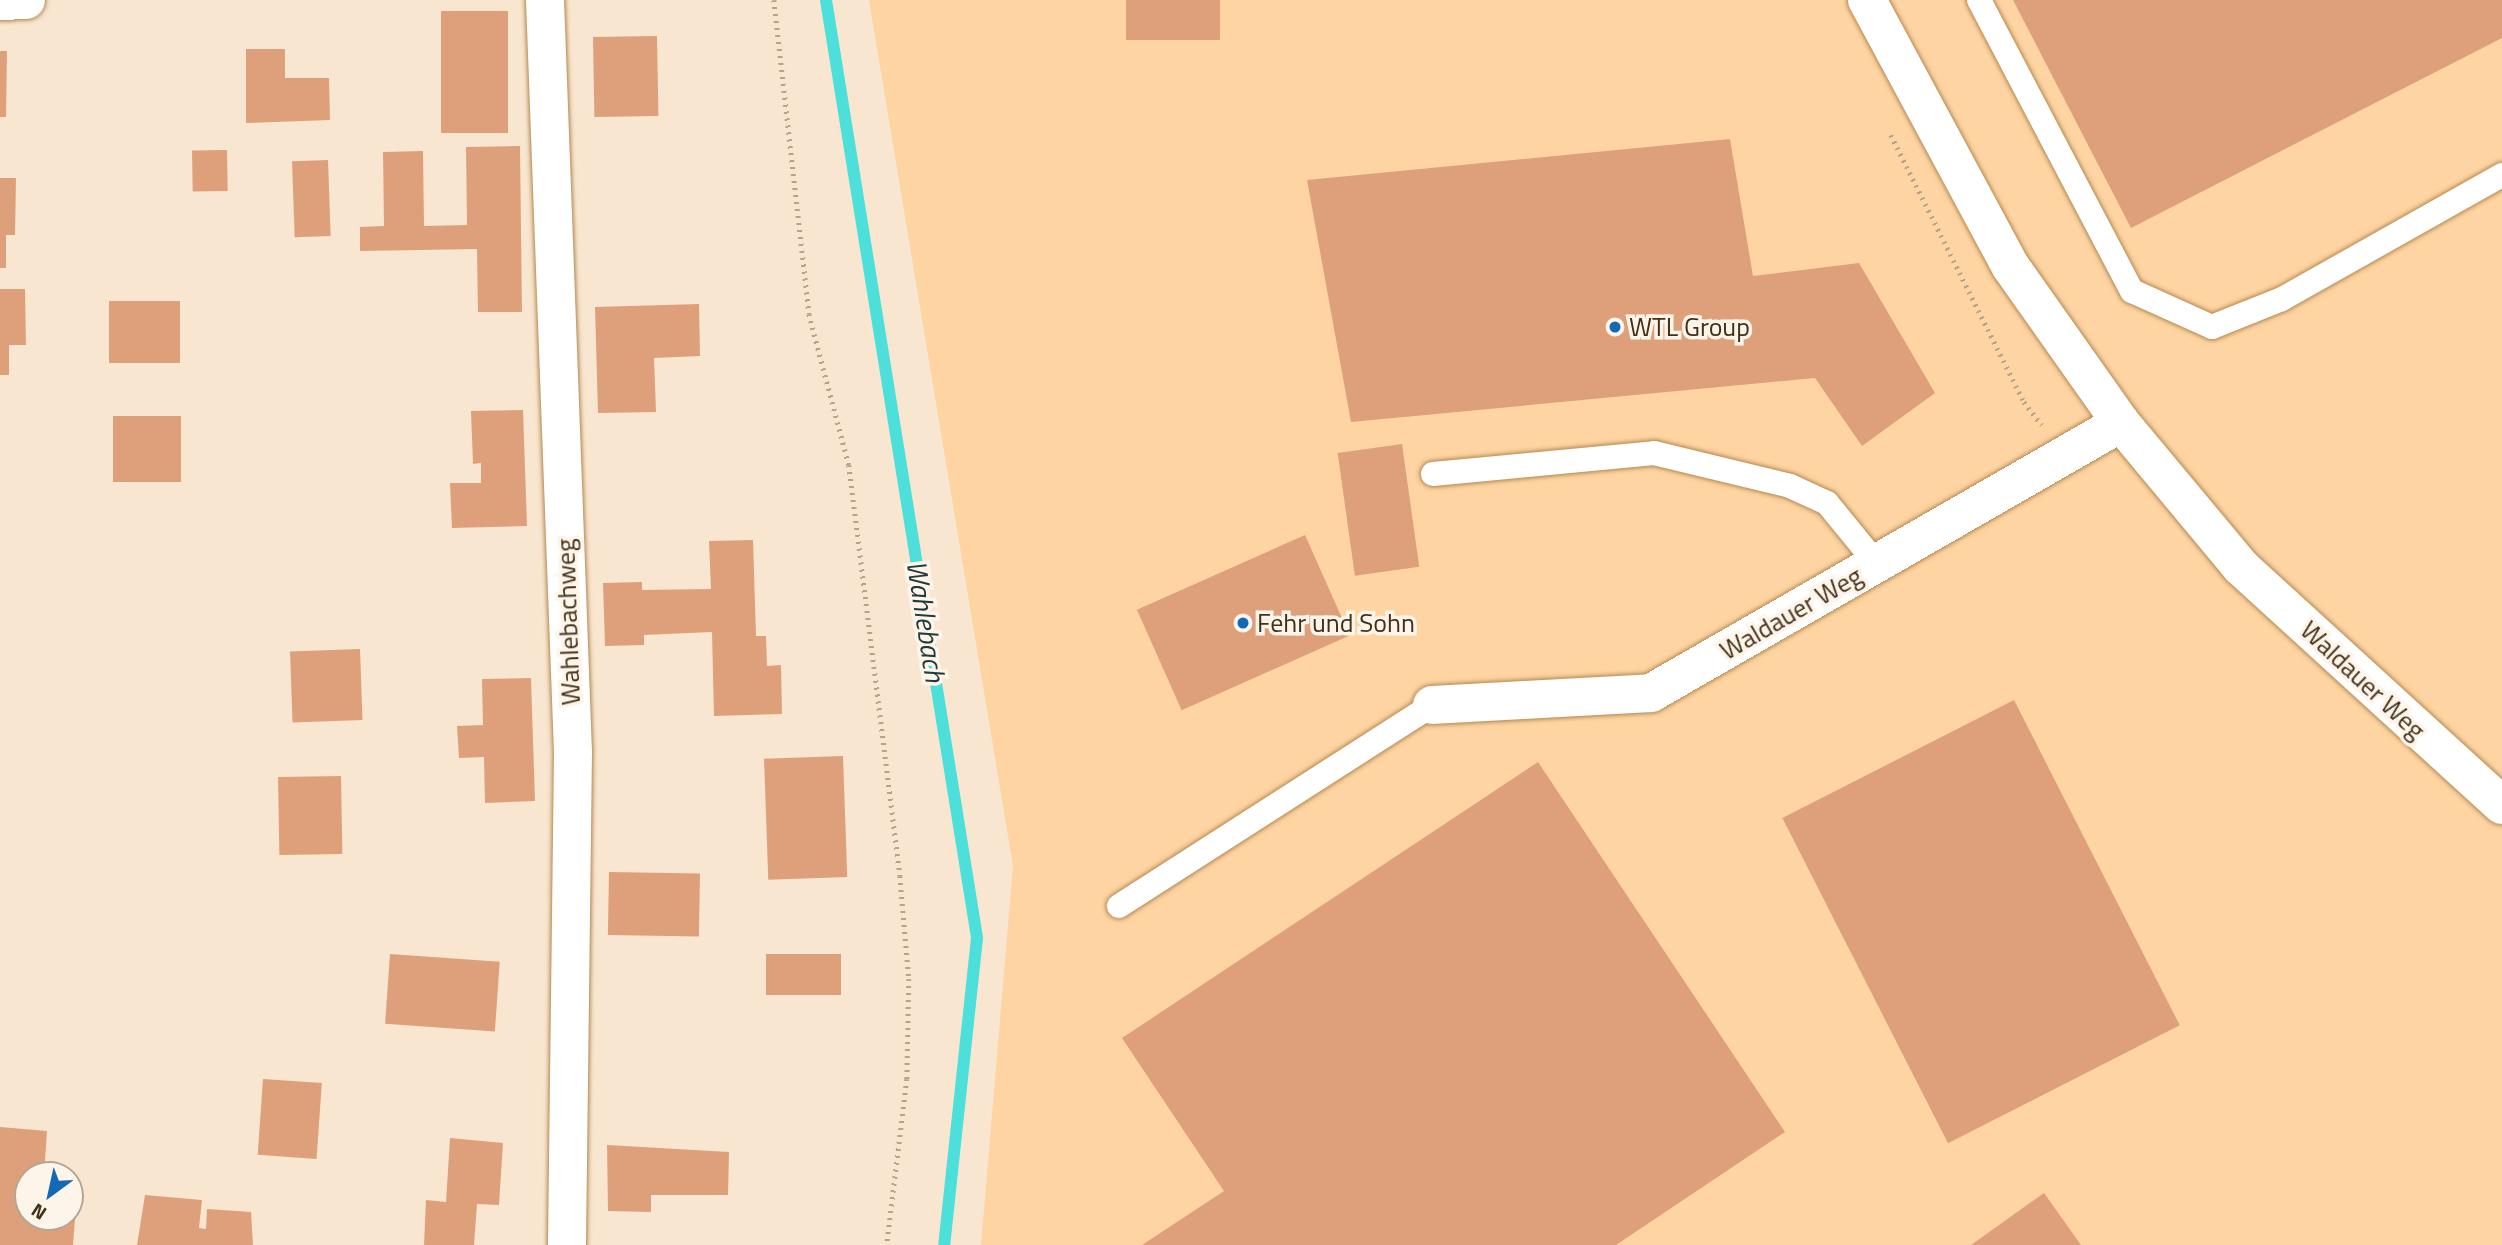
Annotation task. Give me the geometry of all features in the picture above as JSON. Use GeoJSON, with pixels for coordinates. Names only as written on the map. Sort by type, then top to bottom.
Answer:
{"type":"FeatureCollection","features":[{"type":"Feature","properties":{"kind":"street"},"geometry":{"type":"LineString","coordinates":[[0,1],[26,0]]}},
{"type":"Feature","properties":{"kind":"street","name":"Wahlebachweg"},"geometry":{"type":"LineString","coordinates":[[545,0],[573,752],[567,1245]]}},
{"type":"Feature","properties":{"kind":"street","name":"Waldauer Weg"},"geometry":{"type":"LineString","coordinates":[[1867,0],[2011,267],[2121,423],[2241,567],[2502,805]]}},
{"type":"Feature","properties":{"kind":"street","name":"Waldauer Weg"},"geometry":{"type":"LineString","coordinates":[[1432,705],[1651,693],[2121,423]]}},
{"type":"Feature","properties":{"kind":"lane"},"geometry":{"type":"LineString","coordinates":[[1979,0],[2132,291],[2212,327],[2281,299],[2502,175]]}},
{"type":"Feature","properties":{"kind":"lane"},"geometry":{"type":"LineString","coordinates":[[1433,474],[1654,453],[1790,486],[1827,503],[1877,564]]}},
{"type":"Feature","properties":{"kind":"lane"},"geometry":{"type":"LineString","coordinates":[[1119,906],[1432,705]]}},
{"type":"Feature","properties":{"kind":"path"},"geometry":{"type":"LineString","coordinates":[[774,0],[809,314],[849,464],[900,876],[909,979],[907,1079],[887,1245]]}},
{"type":"Feature","properties":{"kind":"path"},"geometry":{"type":"LineString","coordinates":[[1886,127],[2024,402],[2066,456]]}},
{"type":"Feature","properties":{"kind":"shaded area"},"geometry":{"type":"Polygon","coordinates":[[[869,0],[2502,0],[2502,1245],[981,1245],[1013,866],[869,0]]]}},
{"type":"Feature","properties":{"kind":"building"},"geometry":{"type":"Polygon","coordinates":[[[1126,0],[1220,0],[1220,40],[1126,40],[1126,0]]]}},
{"type":"Feature","properties":{"kind":"building"},"geometry":{"type":"Polygon","coordinates":[[[2013,0],[2502,0],[2502,38],[2131,228],[2013,0]]]}},
{"type":"Feature","properties":{"kind":"building"},"geometry":{"type":"Polygon","coordinates":[[[441,11],[508,11],[508,133],[441,133],[441,11]]]}},
{"type":"Feature","properties":{"kind":"building"},"geometry":{"type":"Polygon","coordinates":[[[657,36],[658,116],[594,117],[593,37],[657,36]]]}},
{"type":"Feature","properties":{"kind":"building"},"geometry":{"type":"Polygon","coordinates":[[[246,49],[285,49],[285,78],[329,78],[330,120],[246,123],[246,49]]]}},
{"type":"Feature","properties":{"kind":"building"},"geometry":{"type":"Polygon","coordinates":[[[0,51],[7,51],[6,117],[0,117],[0,51]]]}},
{"type":"Feature","properties":{"kind":"building","name":"WTL Group"},"geometry":{"type":"Polygon","coordinates":[[[1730,139],[1753,276],[1859,263],[1935,393],[1862,446],[1815,378],[1351,422],[1307,180],[1730,139]]]}},
{"type":"Feature","properties":{"kind":"building"},"geometry":{"type":"Polygon","coordinates":[[[520,146],[522,312],[478,312],[477,249],[360,251],[360,227],[384,226],[383,152],[423,151],[424,226],[467,225],[466,147],[520,146]]]}},
{"type":"Feature","properties":{"kind":"building"},"geometry":{"type":"Polygon","coordinates":[[[227,150],[228,191],[193,192],[192,151],[227,150]]]}},
{"type":"Feature","properties":{"kind":"building"},"geometry":{"type":"Polygon","coordinates":[[[328,160],[331,236],[295,237],[292,161],[328,160]]]}},
{"type":"Feature","properties":{"kind":"building"},"geometry":{"type":"Polygon","coordinates":[[[0,178],[16,178],[15,235],[6,235],[6,268],[0,268],[0,178]]]}},
{"type":"Feature","properties":{"kind":"building"},"geometry":{"type":"Polygon","coordinates":[[[0,289],[25,289],[26,345],[9,345],[9,375],[0,375],[0,289]]]}},
{"type":"Feature","properties":{"kind":"building"},"geometry":{"type":"Polygon","coordinates":[[[109,301],[180,301],[180,363],[109,363],[109,301]]]}},
{"type":"Feature","properties":{"kind":"building"},"geometry":{"type":"Polygon","coordinates":[[[699,304],[700,356],[654,358],[656,412],[598,413],[595,307],[699,304]]]}},
{"type":"Feature","properties":{"kind":"building"},"geometry":{"type":"Polygon","coordinates":[[[523,410],[527,526],[452,528],[450,483],[481,483],[481,463],[473,464],[471,411],[523,410]]]}},
{"type":"Feature","properties":{"kind":"building"},"geometry":{"type":"Polygon","coordinates":[[[113,416],[181,416],[181,482],[113,482],[113,416]]]}},
{"type":"Feature","properties":{"kind":"building","name":"Fehr und Sohn"},"geometry":{"type":"Polygon","coordinates":[[[1402,444],[1419,567],[1355,576],[1338,453],[1402,444]]]}},
{"type":"Feature","properties":{"kind":"building","name":"Fehr und Sohn"},"geometry":{"type":"Polygon","coordinates":[[[1305,535],[1350,635],[1182,710],[1137,610],[1305,535]]]}},
{"type":"Feature","properties":{"kind":"building"},"geometry":{"type":"Polygon","coordinates":[[[753,540],[756,636],[766,636],[767,666],[781,665],[782,714],[714,716],[712,632],[644,635],[644,645],[605,646],[603,583],[642,582],[642,590],[711,589],[709,541],[753,540]]]}},
{"type":"Feature","properties":{"kind":"building"},"geometry":{"type":"Polygon","coordinates":[[[360,649],[362,720],[293,722],[290,651],[360,649]]]}},
{"type":"Feature","properties":{"kind":"building"},"geometry":{"type":"Polygon","coordinates":[[[531,678],[535,801],[485,803],[484,757],[459,758],[457,726],[483,725],[482,679],[531,678]]]}},
{"type":"Feature","properties":{"kind":"building"},"geometry":{"type":"Polygon","coordinates":[[[2014,700],[2180,1025],[1948,1143],[1782,818],[2014,700]]]}},
{"type":"Feature","properties":{"kind":"building"},"geometry":{"type":"Polygon","coordinates":[[[843,756],[847,877],[768,880],[764,759],[843,756]]]}},
{"type":"Feature","properties":{"kind":"building"},"geometry":{"type":"Polygon","coordinates":[[[1538,762],[1785,1132],[1616,1245],[1142,1245],[1224,1191],[1122,1038],[1538,762]]]}},
{"type":"Feature","properties":{"kind":"building"},"geometry":{"type":"Polygon","coordinates":[[[341,776],[342,854],[279,855],[278,777],[341,776]]]}},
{"type":"Feature","properties":{"kind":"building"},"geometry":{"type":"Polygon","coordinates":[[[609,872],[700,874],[699,937],[608,935],[609,872]]]}},
{"type":"Feature","properties":{"kind":"building"},"geometry":{"type":"Polygon","coordinates":[[[390,954],[500,962],[495,1032],[385,1024],[390,954]]]}},
{"type":"Feature","properties":{"kind":"building"},"geometry":{"type":"Polygon","coordinates":[[[766,954],[841,954],[841,995],[766,995],[766,954]]]}},
{"type":"Feature","properties":{"kind":"building"},"geometry":{"type":"Polygon","coordinates":[[[263,1079],[322,1083],[317,1159],[258,1155],[263,1079]]]}},
{"type":"Feature","properties":{"kind":"building"},"geometry":{"type":"Polygon","coordinates":[[[0,1127],[47,1131],[45,1161],[14,1161],[14,1231],[74,1231],[73,1245],[0,1245],[0,1127]]]}},
{"type":"Feature","properties":{"kind":"building"},"geometry":{"type":"Polygon","coordinates":[[[450,1138],[503,1143],[499,1205],[477,1204],[474,1245],[424,1245],[426,1200],[446,1202],[450,1138]]]}},
{"type":"Feature","properties":{"kind":"building"},"geometry":{"type":"Polygon","coordinates":[[[607,1145],[729,1152],[728,1195],[651,1195],[651,1212],[608,1211],[607,1145]]]}},
{"type":"Feature","properties":{"kind":"building"},"geometry":{"type":"Polygon","coordinates":[[[2044,1193],[2081,1245],[1971,1245],[2044,1193]]]}},
{"type":"Feature","properties":{"kind":"building"},"geometry":{"type":"Polygon","coordinates":[[[145,1195],[202,1200],[199,1228],[206,1229],[207,1209],[251,1212],[253,1245],[137,1245],[145,1195]]]}},
{"type":"Feature","properties":{"kind":"waterway","name":"Wahlebach"},"geometry":{"type":"LineString","coordinates":[[826,0],[977,938],[944,1245]]}},
{"type":"Feature","properties":{"kind":"place","name":"WTL Group"},"geometry":{"type":"Point","coordinates":[1615,327]}},
{"type":"Feature","properties":{"kind":"place","name":"Fehr und Sohn"},"geometry":{"type":"Point","coordinates":[1243,623]}}]}
